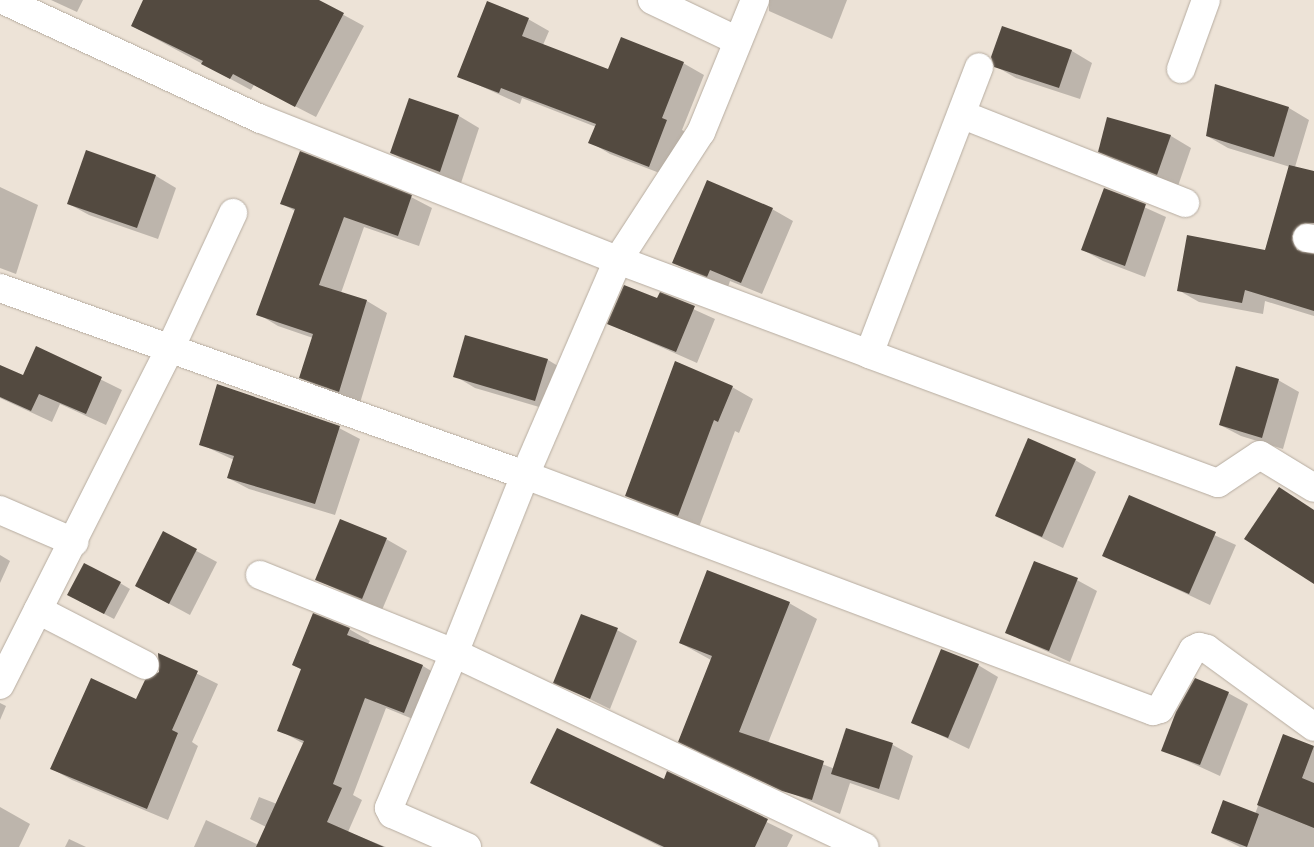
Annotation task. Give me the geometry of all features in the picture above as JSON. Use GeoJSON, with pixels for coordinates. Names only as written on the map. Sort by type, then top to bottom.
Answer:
{"type":"FeatureCollection","features":[{"type":"Feature","properties":{"kind":"street"},"geometry":{"type":"LineString","coordinates":[[3,0],[260,119],[618,260],[869,354],[1218,483],[1260,454],[1314,488]]}},
{"type":"Feature","properties":{"kind":"street"},"geometry":{"type":"LineString","coordinates":[[652,0],[738,41]]}},
{"type":"Feature","properties":{"kind":"street"},"geometry":{"type":"LineString","coordinates":[[467,847],[392,814],[389,808],[454,654],[525,475],[618,260],[701,132],[755,0]]}},
{"type":"Feature","properties":{"kind":"street"},"geometry":{"type":"LineString","coordinates":[[1181,69],[1206,0]]}},
{"type":"Feature","properties":{"kind":"street"},"geometry":{"type":"LineString","coordinates":[[869,354],[963,115],[979,67]]}},
{"type":"Feature","properties":{"kind":"street"},"geometry":{"type":"LineString","coordinates":[[963,115],[1185,204]]}},
{"type":"Feature","properties":{"kind":"street"},"geometry":{"type":"LineString","coordinates":[[0,685],[74,542],[170,348],[233,213]]}},
{"type":"Feature","properties":{"kind":"street"},"geometry":{"type":"LineString","coordinates":[[0,288],[525,475],[1153,711],[1160,709],[1193,650],[1199,647],[1207,649],[1314,727]]}},
{"type":"Feature","properties":{"kind":"street"},"geometry":{"type":"LineString","coordinates":[[0,510],[74,542]]}},
{"type":"Feature","properties":{"kind":"street"},"geometry":{"type":"LineString","coordinates":[[260,575],[454,654],[864,847]]}},
{"type":"Feature","properties":{"kind":"street"},"geometry":{"type":"LineString","coordinates":[[38,610],[146,665]]}},
{"type":"Feature","properties":{"kind":"building"},"geometry":{"type":"Polygon","coordinates":[[[143,0],[319,0],[344,13],[295,107],[233,74],[230,79],[201,64],[203,61],[131,26],[143,0]]]}},
{"type":"Feature","properties":{"kind":"building"},"geometry":{"type":"Polygon","coordinates":[[[487,1],[529,18],[522,36],[608,69],[621,37],[684,62],[662,118],[667,120],[649,167],[588,143],[596,124],[501,88],[499,93],[457,77],[487,1]]]}},
{"type":"Feature","properties":{"kind":"building"},"geometry":{"type":"Polygon","coordinates":[[[1002,26],[1072,50],[1059,88],[994,67],[991,57],[1002,26]]]}},
{"type":"Feature","properties":{"kind":"building"},"geometry":{"type":"Polygon","coordinates":[[[1215,84],[1289,107],[1274,157],[1206,136],[1215,84]]]}},
{"type":"Feature","properties":{"kind":"building"},"geometry":{"type":"Polygon","coordinates":[[[409,98],[459,115],[440,172],[390,153],[409,98]]]}},
{"type":"Feature","properties":{"kind":"building"},"geometry":{"type":"Polygon","coordinates":[[[1107,117],[1171,135],[1157,175],[1098,152],[1107,117]]]}},
{"type":"Feature","properties":{"kind":"building"},"geometry":{"type":"Polygon","coordinates":[[[86,150],[156,175],[137,228],[67,204],[86,150]]]}},
{"type":"Feature","properties":{"kind":"building"},"geometry":{"type":"Polygon","coordinates":[[[300,151],[412,195],[398,236],[344,217],[319,285],[367,300],[339,392],[299,378],[313,334],[256,315],[295,209],[280,204],[300,151]]]}},
{"type":"Feature","properties":{"kind":"building"},"geometry":{"type":"Polygon","coordinates":[[[1289,165],[1314,171],[1314,223],[1301,224],[1292,236],[1297,250],[1314,254],[1314,311],[1245,290],[1242,303],[1177,291],[1187,235],[1265,250],[1289,165]]]}},
{"type":"Feature","properties":{"kind":"building"},"geometry":{"type":"Polygon","coordinates":[[[707,180],[773,208],[741,283],[710,270],[707,277],[672,263],[707,180]]]}},
{"type":"Feature","properties":{"kind":"building"},"geometry":{"type":"Polygon","coordinates":[[[1104,188],[1146,204],[1125,266],[1081,250],[1104,188]]]}},
{"type":"Feature","properties":{"kind":"building"},"geometry":{"type":"Polygon","coordinates":[[[624,285],[657,298],[660,292],[695,306],[676,352],[607,324],[624,285]]]}},
{"type":"Feature","properties":{"kind":"building"},"geometry":{"type":"Polygon","coordinates":[[[465,335],[548,359],[535,401],[453,377],[465,335]]]}},
{"type":"Feature","properties":{"kind":"building"},"geometry":{"type":"Polygon","coordinates":[[[36,346],[102,377],[86,414],[39,394],[31,411],[0,397],[0,365],[23,375],[36,346]]]}},
{"type":"Feature","properties":{"kind":"building"},"geometry":{"type":"Polygon","coordinates":[[[675,361],[733,386],[718,422],[714,420],[678,516],[625,496],[675,361]]]}},
{"type":"Feature","properties":{"kind":"building"},"geometry":{"type":"Polygon","coordinates":[[[1236,366],[1279,379],[1262,438],[1219,425],[1236,366]]]}},
{"type":"Feature","properties":{"kind":"building"},"geometry":{"type":"Polygon","coordinates":[[[217,384],[340,426],[315,504],[227,478],[234,456],[199,445],[217,384]]]}},
{"type":"Feature","properties":{"kind":"building"},"geometry":{"type":"Polygon","coordinates":[[[1028,438],[1076,459],[1042,537],[995,516],[1028,438]]]}},
{"type":"Feature","properties":{"kind":"building"},"geometry":{"type":"Polygon","coordinates":[[[1279,487],[1314,510],[1314,584],[1244,539],[1279,487]]]}},
{"type":"Feature","properties":{"kind":"building"},"geometry":{"type":"Polygon","coordinates":[[[1129,495],[1216,532],[1189,594],[1102,556],[1129,495]]]}},
{"type":"Feature","properties":{"kind":"building"},"geometry":{"type":"Polygon","coordinates":[[[340,519],[387,538],[362,599],[315,580],[340,519]]]}},
{"type":"Feature","properties":{"kind":"building"},"geometry":{"type":"Polygon","coordinates":[[[163,531],[197,549],[169,604],[135,586],[163,531]]]}},
{"type":"Feature","properties":{"kind":"building"},"geometry":{"type":"Polygon","coordinates":[[[1034,561],[1078,578],[1049,651],[1005,633],[1034,561]]]}},
{"type":"Feature","properties":{"kind":"building"},"geometry":{"type":"Polygon","coordinates":[[[84,563],[121,582],[104,614],[67,595],[84,563]]]}},
{"type":"Feature","properties":{"kind":"building"},"geometry":{"type":"Polygon","coordinates":[[[707,570],[790,602],[739,732],[824,761],[812,800],[782,791],[678,742],[712,656],[679,643],[707,570]]]}},
{"type":"Feature","properties":{"kind":"building"},"geometry":{"type":"Polygon","coordinates":[[[313,613],[350,628],[347,635],[423,665],[404,713],[365,698],[333,784],[342,788],[327,822],[384,847],[256,847],[304,741],[277,731],[301,669],[292,665],[313,613]]]}},
{"type":"Feature","properties":{"kind":"building"},"geometry":{"type":"Polygon","coordinates":[[[581,614],[618,628],[590,699],[553,683],[581,614]]]}},
{"type":"Feature","properties":{"kind":"building"},"geometry":{"type":"Polygon","coordinates":[[[941,649],[979,664],[948,738],[911,723],[941,649]]]}},
{"type":"Feature","properties":{"kind":"building"},"geometry":{"type":"Polygon","coordinates":[[[158,653],[198,671],[172,730],[178,733],[147,809],[50,769],[91,678],[136,699],[145,680],[159,672],[158,653]]]}},
{"type":"Feature","properties":{"kind":"building"},"geometry":{"type":"Polygon","coordinates":[[[1195,678],[1229,692],[1200,765],[1161,751],[1176,712],[1195,678]]]}},
{"type":"Feature","properties":{"kind":"building"},"geometry":{"type":"Polygon","coordinates":[[[557,728],[664,779],[667,771],[768,819],[755,847],[664,847],[530,783],[557,728]]]}},
{"type":"Feature","properties":{"kind":"building"},"geometry":{"type":"Polygon","coordinates":[[[846,728],[893,743],[879,789],[831,774],[846,728]]]}},
{"type":"Feature","properties":{"kind":"building"},"geometry":{"type":"Polygon","coordinates":[[[1283,734],[1314,746],[1302,778],[1314,783],[1314,828],[1257,805],[1283,734]]]}},
{"type":"Feature","properties":{"kind":"building"},"geometry":{"type":"Polygon","coordinates":[[[1223,800],[1259,814],[1247,847],[1211,833],[1223,800]]]}}]}
